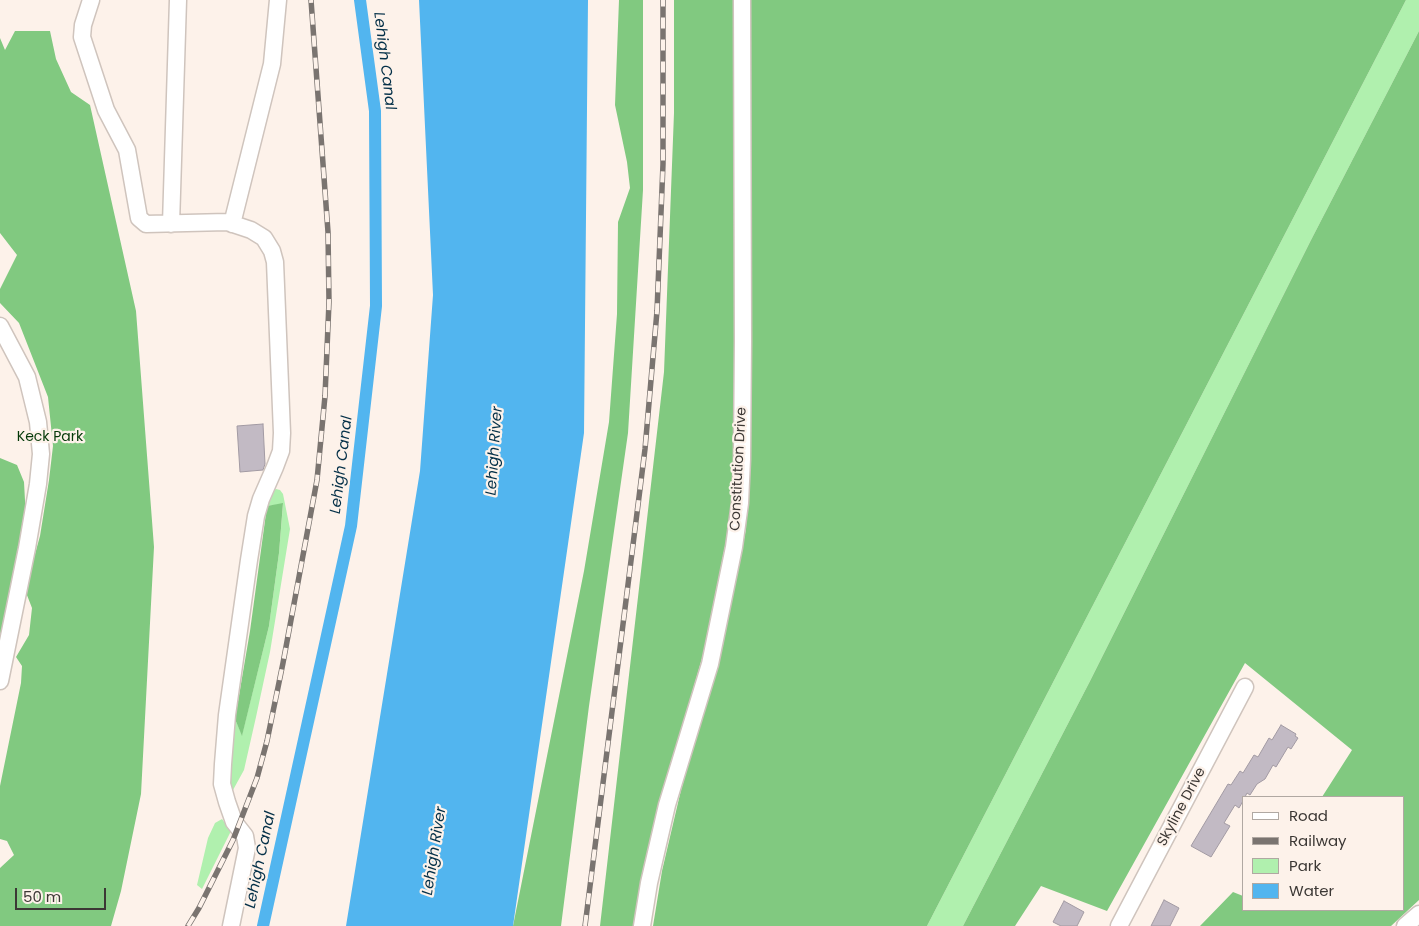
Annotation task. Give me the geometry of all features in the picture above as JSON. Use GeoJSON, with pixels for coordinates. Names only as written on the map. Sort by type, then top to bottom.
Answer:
{"type":"FeatureCollection","features":[{"type":"Feature","properties":{"kind":"street"},"geometry":{"type":"LineString","coordinates":[[91,0],[83,25],[82,36],[106,110],[127,150],[139,218],[146,224],[227,222],[250,230],[264,238],[272,251],[275,262],[282,433],[280,451],[275,467],[256,516],[248,560],[227,715],[222,784],[234,822],[245,836],[248,848],[231,926]]}},
{"type":"Feature","properties":{"kind":"street"},"geometry":{"type":"LineString","coordinates":[[171,224],[178,0]]}},
{"type":"Feature","properties":{"kind":"street"},"geometry":{"type":"LineString","coordinates":[[232,224],[272,64],[278,0]]}},
{"type":"Feature","properties":{"kind":"street","name":"Constitution Drive"},"geometry":{"type":"LineString","coordinates":[[642,926],[649,883],[667,805],[710,664],[734,547],[740,503],[743,351],[742,0]]}},
{"type":"Feature","properties":{"kind":"street"},"geometry":{"type":"LineString","coordinates":[[0,326],[26,378],[38,422],[41,454],[27,548],[0,681]]}},
{"type":"Feature","properties":{"kind":"street","name":"Skyline Drive"},"geometry":{"type":"LineString","coordinates":[[1119,926],[1245,687]]}},
{"type":"Feature","properties":{"kind":"street"},"geometry":{"type":"LineString","coordinates":[[1405,926],[1419,914]]}},
{"type":"Feature","properties":{"kind":"green space"},"geometry":{"type":"Polygon","coordinates":[[[619,0],[643,0],[643,190],[628,433],[589,706],[561,926],[513,926],[584,571],[609,422],[617,314],[618,222],[630,188],[627,162],[615,105],[619,0]]]}},
{"type":"Feature","properties":{"kind":"green space"},"geometry":{"type":"Polygon","coordinates":[[[674,0],[737,0],[734,502],[703,655],[673,758],[636,926],[600,926],[664,372],[674,113],[674,0]]]}},
{"type":"Feature","properties":{"kind":"green space"},"geometry":{"type":"Polygon","coordinates":[[[751,0],[1406,0],[927,926],[653,926],[662,871],[681,790],[723,645],[746,529],[750,353],[751,0]]]}},
{"type":"Feature","properties":{"kind":"green space"},"geometry":{"type":"Polygon","coordinates":[[[1406,0],[1419,0],[1419,31],[1311,240],[1089,683],[963,926],[927,926],[1406,0]]]}},
{"type":"Feature","properties":{"kind":"green space"},"geometry":{"type":"Polygon","coordinates":[[[15,31],[50,31],[56,59],[71,92],[90,105],[136,311],[154,547],[141,794],[121,891],[111,926],[0,926],[0,868],[14,855],[7,841],[0,839],[0,786],[21,683],[22,666],[16,657],[29,635],[32,608],[25,590],[40,536],[53,446],[48,397],[19,323],[0,303],[0,289],[17,255],[0,233],[0,38],[5,50],[15,31]]]}},
{"type":"Feature","properties":{"kind":"green space"},"geometry":{"type":"Polygon","coordinates":[[[1419,31],[1419,900],[1391,926],[1200,926],[1233,892],[1242,896],[1242,911],[1404,911],[1404,796],[1323,796],[1352,750],[1245,663],[1107,911],[1041,886],[1015,926],[963,926],[1089,683],[1311,240],[1419,31]]]}},
{"type":"Feature","properties":{"kind":"green space"},"geometry":{"type":"Polygon","coordinates":[[[0,458],[17,465],[24,482],[26,519],[0,661],[0,458]]]}},
{"type":"Feature","properties":{"kind":"green space"},"geometry":{"type":"Polygon","coordinates":[[[280,490],[283,494],[290,529],[270,652],[244,770],[233,790],[230,790],[230,755],[235,719],[242,735],[269,626],[279,553],[283,504],[267,506],[272,491],[280,490]]]}},
{"type":"Feature","properties":{"kind":"green space"},"geometry":{"type":"Polygon","coordinates":[[[283,503],[279,553],[269,626],[242,736],[235,719],[250,631],[267,506],[283,503]]]}},
{"type":"Feature","properties":{"kind":"green space"},"geometry":{"type":"Polygon","coordinates":[[[222,819],[231,831],[202,889],[197,885],[208,838],[215,823],[222,819]]]}},
{"type":"Feature","properties":{"kind":"water","name":"Lehigh River"},"geometry":{"type":"Polygon","coordinates":[[[419,0],[588,0],[584,433],[513,926],[346,926],[420,471],[433,295],[419,0]]]}},
{"type":"Feature","properties":{"kind":"building"},"geometry":{"type":"Polygon","coordinates":[[[263,424],[265,464],[263,470],[240,472],[237,426],[263,424]]]}},
{"type":"Feature","properties":{"kind":"building"},"geometry":{"type":"Polygon","coordinates":[[[1281,725],[1296,734],[1295,736],[1298,738],[1291,749],[1288,747],[1276,767],[1273,765],[1265,779],[1257,784],[1250,795],[1247,793],[1246,796],[1242,796],[1242,803],[1239,808],[1235,805],[1224,823],[1230,826],[1211,857],[1191,846],[1228,784],[1231,785],[1240,771],[1243,773],[1254,755],[1258,757],[1269,738],[1272,740],[1281,725]]]}},
{"type":"Feature","properties":{"kind":"building"},"geometry":{"type":"Polygon","coordinates":[[[1164,900],[1179,908],[1170,926],[1151,926],[1164,900]]]}},
{"type":"Feature","properties":{"kind":"building"},"geometry":{"type":"Polygon","coordinates":[[[1064,901],[1084,912],[1077,926],[1061,926],[1053,922],[1064,901]]]}},
{"type":"Feature","properties":{"kind":"waterway","name":"Lehigh Canal"},"geometry":{"type":"LineString","coordinates":[[263,926],[351,526],[376,306],[375,111],[360,0]]}},
{"type":"Feature","properties":{"kind":"railway"},"geometry":{"type":"LineString","coordinates":[[188,926],[233,840],[257,778],[267,741],[283,663],[317,480],[325,396],[329,302],[328,232],[311,0]]}},
{"type":"Feature","properties":{"kind":"railway"},"geometry":{"type":"LineString","coordinates":[[585,926],[645,449],[657,311],[663,164],[663,0]]}},
{"type":"Feature","properties":{"kind":"park label","name":"Keck Park"},"geometry":{"type":"Point","coordinates":[50,437]}}]}
